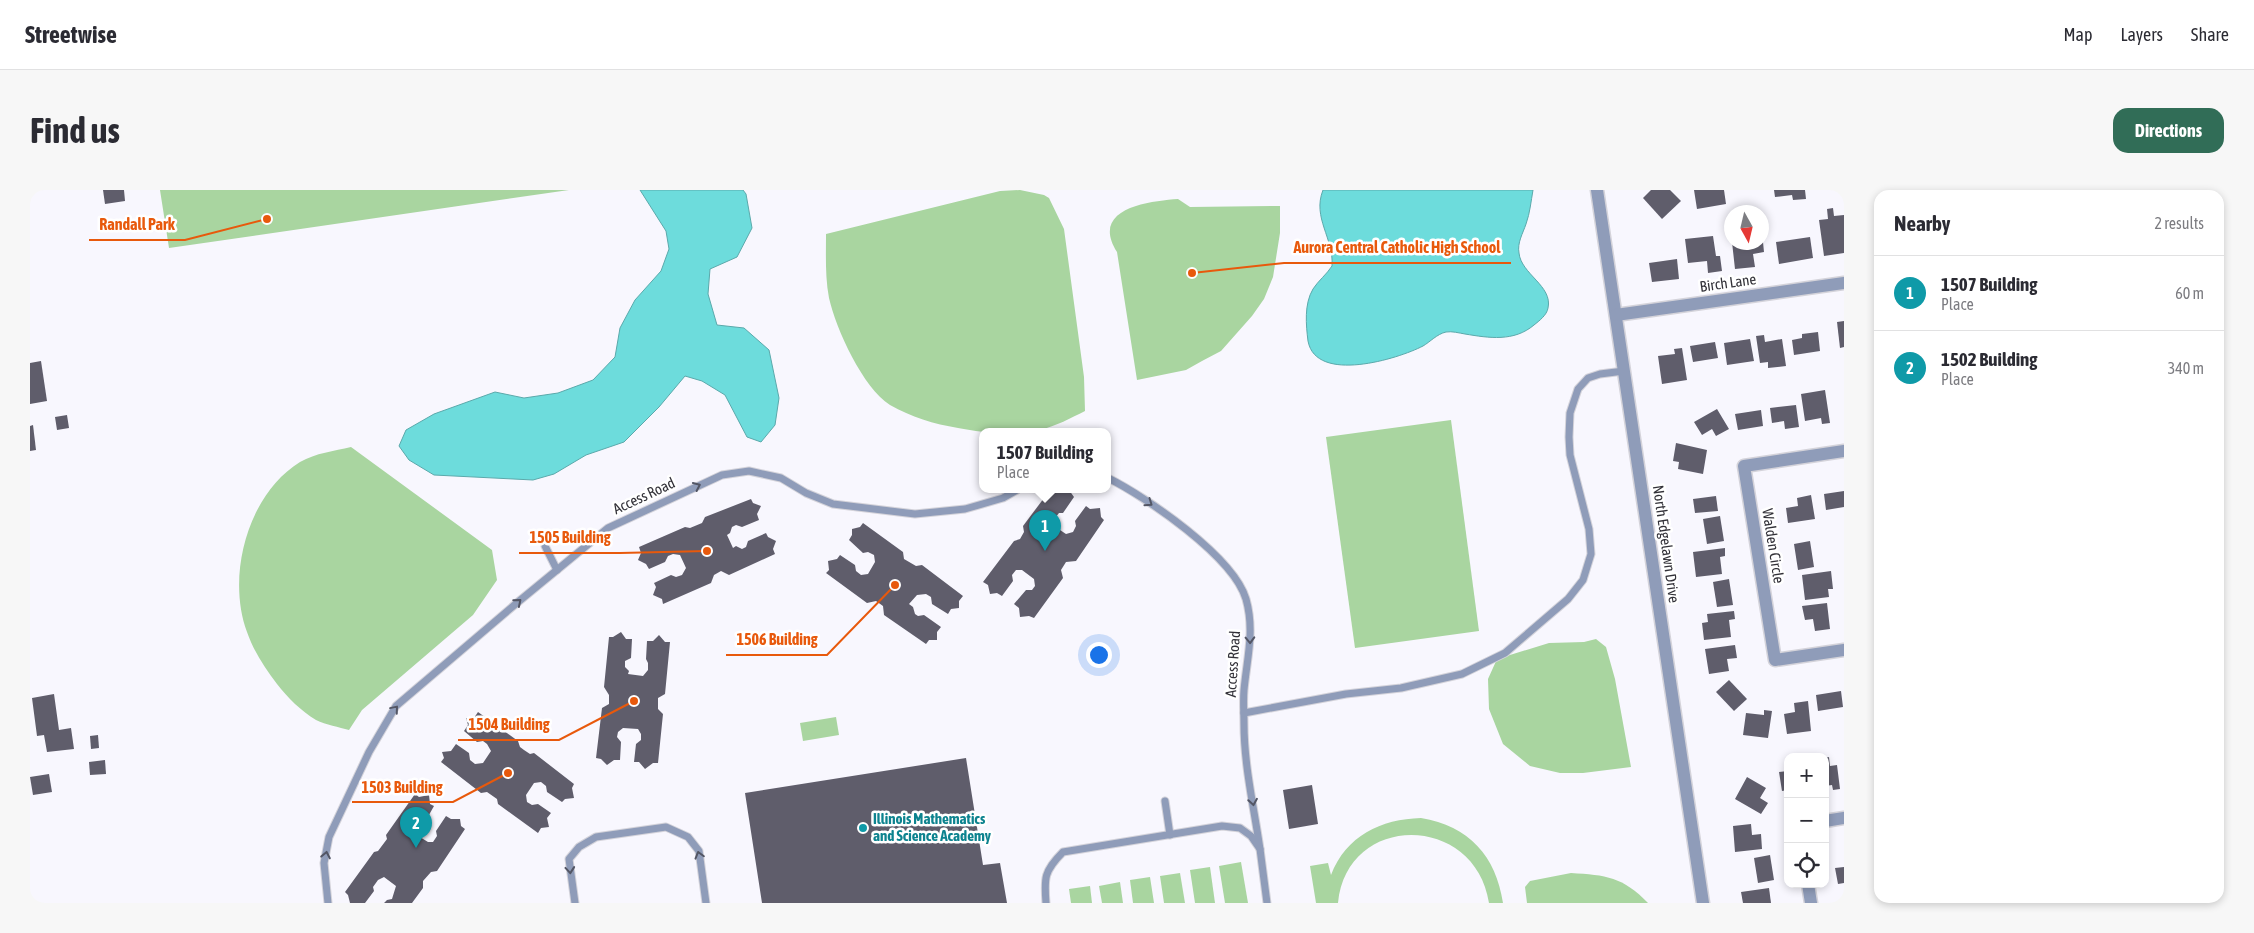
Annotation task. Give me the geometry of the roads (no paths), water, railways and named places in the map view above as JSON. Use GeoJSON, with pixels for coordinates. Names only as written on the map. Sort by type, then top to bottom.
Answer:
{"type":"FeatureCollection","features":[{"type":"Feature","properties":{"kind":"street","name":"North Edgelawn Drive"},"geometry":{"type":"LineString","coordinates":[[1597,190],[1703,903]]}},
{"type":"Feature","properties":{"kind":"street","name":"Birch Lane"},"geometry":{"type":"LineString","coordinates":[[1616,315],[1844,283]]}},
{"type":"Feature","properties":{"kind":"street","name":"Walden Circle"},"geometry":{"type":"LineString","coordinates":[[1844,452],[1744,466],[1775,660],[1844,650]]}},
{"type":"Feature","properties":{"kind":"street"},"geometry":{"type":"LineString","coordinates":[[1829,820],[1844,818]]}},
{"type":"Feature","properties":{"kind":"street"},"geometry":{"type":"LineString","coordinates":[[1809,888],[1811,903]]}},
{"type":"Feature","properties":{"kind":"lane"},"geometry":{"type":"LineString","coordinates":[[1244,713],[1346,694],[1401,688],[1462,674],[1505,653],[1568,599],[1583,580],[1591,554],[1589,529],[1570,455],[1570,414],[1578,389],[1588,378],[1624,371]]}},
{"type":"Feature","properties":{"kind":"lane","name":"Access Road"},"geometry":{"type":"LineString","coordinates":[[328,903],[324,863],[329,837],[384,723],[396,706],[608,528],[722,474],[749,471],[781,478],[806,493],[833,504],[915,514],[965,509],[1003,498],[1012,493]]}},
{"type":"Feature","properties":{"kind":"lane","name":"Access Road"},"geometry":{"type":"LineString","coordinates":[[1111,480],[1124,486],[1173,520],[1216,555],[1232,573],[1246,598],[1250,652],[1244,689],[1247,756],[1268,902]]}},
{"type":"Feature","properties":{"kind":"lane"},"geometry":{"type":"LineString","coordinates":[[546,540],[545,546],[557,570]]}},
{"type":"Feature","properties":{"kind":"lane"},"geometry":{"type":"LineString","coordinates":[[1164,801],[1170,835]]}},
{"type":"Feature","properties":{"kind":"lane"},"geometry":{"type":"LineString","coordinates":[[1046,903],[1044,877],[1052,863],[1063,852],[1222,826],[1240,828],[1251,836],[1260,848]]}},
{"type":"Feature","properties":{"kind":"lane"},"geometry":{"type":"LineString","coordinates":[[575,903],[569,859],[579,847],[596,837],[666,827],[688,837],[699,851],[706,903]]}},
{"type":"Feature","properties":{"kind":"water"},"geometry":{"type":"Polygon","coordinates":[[[640,190],[743,190],[746,194],[752,228],[737,257],[710,269],[708,294],[717,325],[744,328],[769,350],[779,398],[775,425],[761,442],[747,437],[725,395],[702,381],[685,376],[659,407],[624,442],[586,455],[554,474],[533,480],[434,475],[409,460],[399,446],[406,430],[434,414],[495,392],[524,398],[558,393],[593,380],[615,357],[620,328],[635,300],[661,271],[669,249],[666,231],[640,190]]]}},
{"type":"Feature","properties":{"kind":"water"},"geometry":{"type":"Polygon","coordinates":[[[1323,190],[1533,190],[1519,253],[1525,267],[1546,293],[1548,308],[1546,313],[1526,330],[1510,336],[1492,337],[1446,332],[1423,346],[1396,357],[1359,364],[1341,365],[1326,362],[1314,354],[1308,341],[1306,321],[1310,295],[1332,266],[1330,246],[1320,210],[1323,190]]]}},
{"type":"Feature","properties":{"kind":"place","name":"Randall Park"},"geometry":{"type":"Point","coordinates":[267,219]}},
{"type":"Feature","properties":{"kind":"place","name":"Aurora Central Catholic High School"},"geometry":{"type":"Point","coordinates":[1192,273]}},
{"type":"Feature","properties":{"kind":"place","name":"1505 Building"},"geometry":{"type":"Point","coordinates":[707,551]}},
{"type":"Feature","properties":{"kind":"place","name":"1507 Building"},"geometry":{"type":"Point","coordinates":[1045,551]}},
{"type":"Feature","properties":{"kind":"place","name":"1506 Building"},"geometry":{"type":"Point","coordinates":[895,585]}},
{"type":"Feature","properties":{"kind":"place","name":"1504 Building"},"geometry":{"type":"Point","coordinates":[634,701]}},
{"type":"Feature","properties":{"kind":"place","name":"1503 Building"},"geometry":{"type":"Point","coordinates":[508,773]}},
{"type":"Feature","properties":{"kind":"place","name":"Illinois Mathematics and Science Academy"},"geometry":{"type":"Point","coordinates":[863,828]}},
{"type":"Feature","properties":{"kind":"place","name":"1502 Building"},"geometry":{"type":"Point","coordinates":[416,848]}}]}
